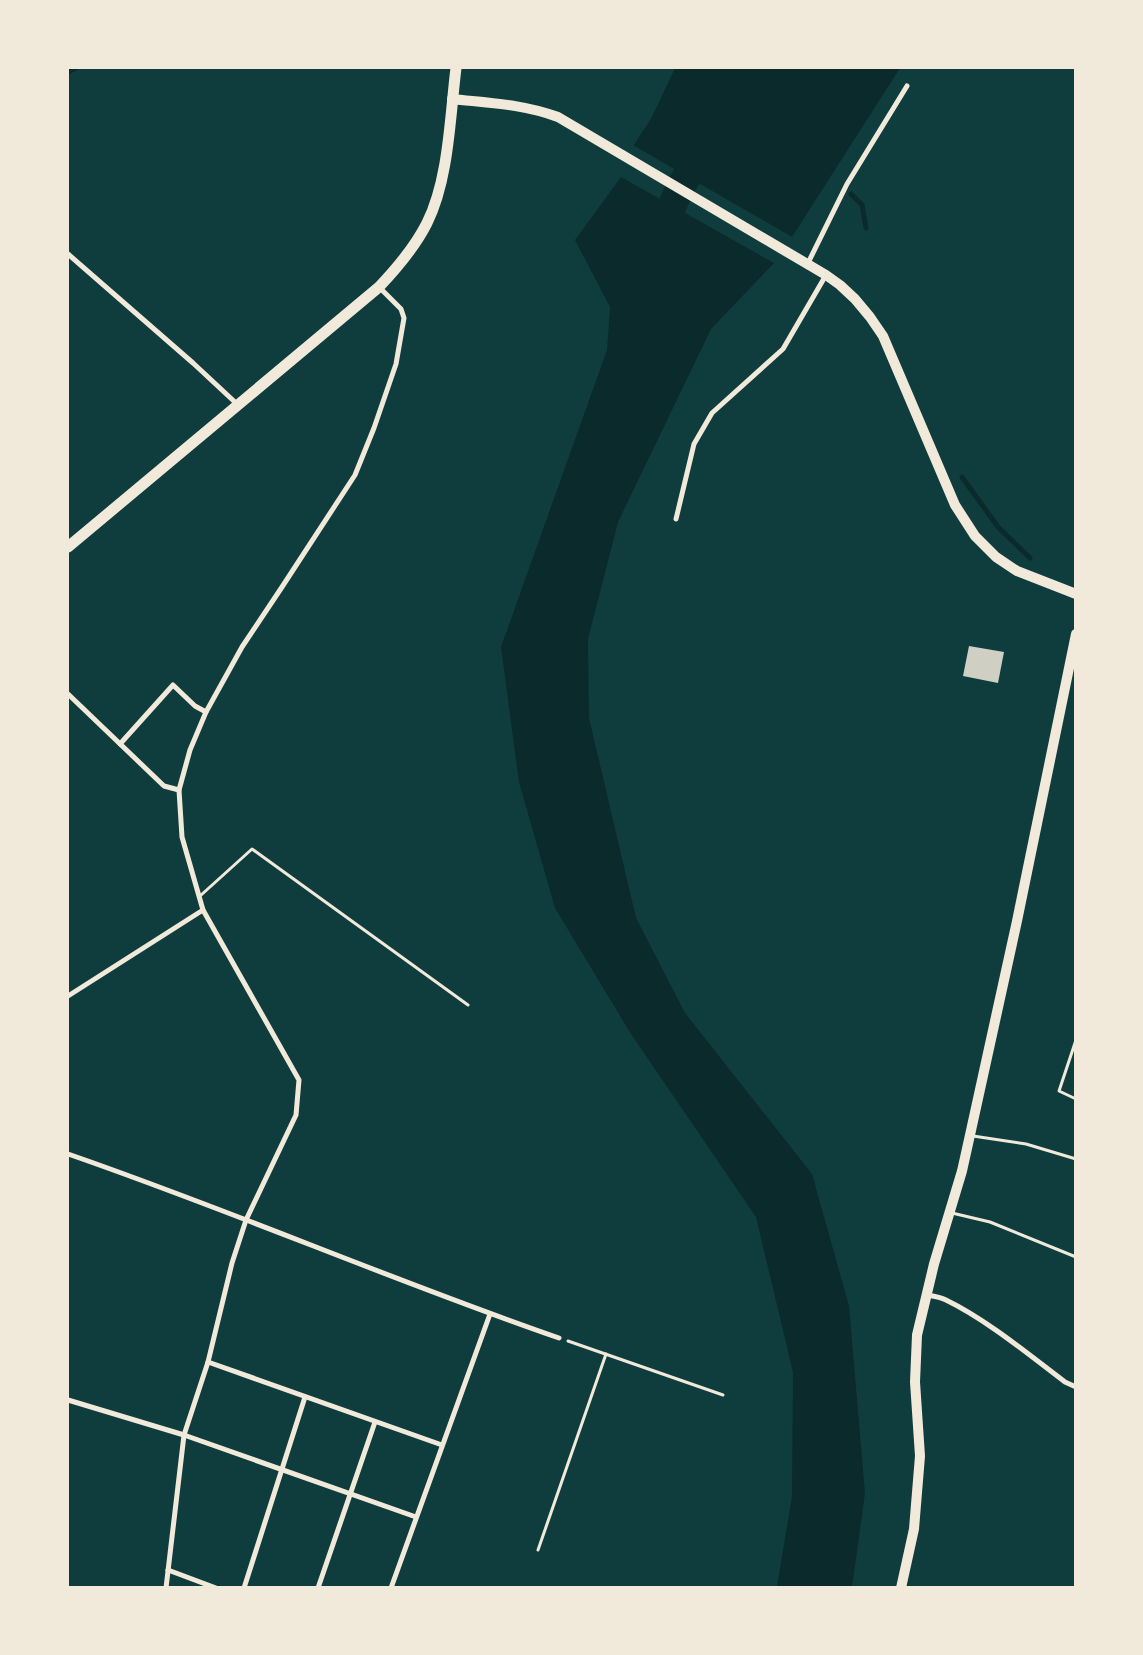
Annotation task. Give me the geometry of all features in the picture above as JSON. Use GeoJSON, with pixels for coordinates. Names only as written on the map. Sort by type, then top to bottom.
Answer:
{"type":"FeatureCollection","features":[{"type":"Feature","properties":{"kind":"main road"},"geometry":{"type":"LineString","coordinates":[[68,547],[379,287],[398,267],[428,222],[438,195],[445,164],[456,68]]}},
{"type":"Feature","properties":{"kind":"main road"},"geometry":{"type":"LineString","coordinates":[[452,99],[513,105],[558,117],[798,257],[840,285],[855,299],[883,336],[955,505],[975,536],[996,557],[1017,571],[1076,594]]}},
{"type":"Feature","properties":{"kind":"main road"},"geometry":{"type":"LineString","coordinates":[[901,1588],[914,1529],[920,1456],[915,1382],[917,1335],[970,1136],[1018,921],[1076,634]]}},
{"type":"Feature","properties":{"kind":"street"},"geometry":{"type":"LineString","coordinates":[[808,263],[847,184],[907,86]]}},
{"type":"Feature","properties":{"kind":"street"},"geometry":{"type":"LineString","coordinates":[[68,254],[193,363],[238,405]]}},
{"type":"Feature","properties":{"kind":"street"},"geometry":{"type":"LineString","coordinates":[[676,519],[694,444],[712,413],[783,349],[826,275]]}},
{"type":"Feature","properties":{"kind":"street"},"geometry":{"type":"LineString","coordinates":[[166,1588],[184,1435],[208,1362],[232,1263],[246,1220],[296,1115],[299,1080],[202,910],[182,836],[179,790],[190,750],[206,712],[242,647],[355,475],[374,428],[396,364],[404,318],[402,309],[379,287]]}},
{"type":"Feature","properties":{"kind":"street"},"geometry":{"type":"LineString","coordinates":[[120,744],[173,685],[195,706],[206,712]]}},
{"type":"Feature","properties":{"kind":"street"},"geometry":{"type":"LineString","coordinates":[[68,694],[164,786],[179,790]]}},
{"type":"Feature","properties":{"kind":"street"},"geometry":{"type":"LineString","coordinates":[[68,996],[202,910]]}},
{"type":"Feature","properties":{"kind":"street"},"geometry":{"type":"LineString","coordinates":[[68,1154],[490,1314],[559,1338]]}},
{"type":"Feature","properties":{"kind":"street"},"geometry":{"type":"LineString","coordinates":[[927,1295],[944,1299],[971,1315],[1002,1335],[1065,1382],[1076,1387]]}},
{"type":"Feature","properties":{"kind":"street"},"geometry":{"type":"LineString","coordinates":[[391,1588],[490,1314]]}},
{"type":"Feature","properties":{"kind":"street"},"geometry":{"type":"LineString","coordinates":[[208,1362],[442,1445]]}},
{"type":"Feature","properties":{"kind":"street"},"geometry":{"type":"LineString","coordinates":[[244,1588],[305,1397]]}},
{"type":"Feature","properties":{"kind":"street"},"geometry":{"type":"LineString","coordinates":[[68,1400],[184,1435],[416,1517]]}},
{"type":"Feature","properties":{"kind":"street"},"geometry":{"type":"LineString","coordinates":[[318,1588],[375,1422]]}},
{"type":"Feature","properties":{"kind":"street"},"geometry":{"type":"LineString","coordinates":[[168,1570],[216,1588]]}},
{"type":"Feature","properties":{"kind":"lane"},"geometry":{"type":"LineString","coordinates":[[199,896],[252,849],[468,1005]]}},
{"type":"Feature","properties":{"kind":"lane"},"geometry":{"type":"LineString","coordinates":[[1076,1040],[1059,1091],[1076,1099]]}},
{"type":"Feature","properties":{"kind":"lane"},"geometry":{"type":"LineString","coordinates":[[970,1136],[1026,1144],[1076,1159]]}},
{"type":"Feature","properties":{"kind":"lane"},"geometry":{"type":"LineString","coordinates":[[950,1212],[990,1222],[1076,1257]]}},
{"type":"Feature","properties":{"kind":"path"},"geometry":{"type":"LineString","coordinates":[[559,1338],[723,1395]]}},
{"type":"Feature","properties":{"kind":"path"},"geometry":{"type":"LineString","coordinates":[[538,1550],[606,1354]]}},
{"type":"Feature","properties":{"kind":"water"},"geometry":{"type":"Polygon","coordinates":[[[675,68],[900,68],[790,240],[630,151],[652,117],[675,68]]]}},
{"type":"Feature","properties":{"kind":"water"},"geometry":{"type":"Polygon","coordinates":[[[621,177],[774,263],[711,329],[618,522],[588,639],[589,718],[636,918],[685,1013],[812,1174],[849,1306],[865,1493],[852,1587],[777,1587],[792,1496],[793,1372],[756,1217],[631,1034],[555,908],[519,782],[501,647],[607,350],[610,307],[575,240],[621,177]]]}},
{"type":"Feature","properties":{"kind":"pier"},"geometry":{"type":"Polygon","coordinates":[[[631,144],[794,238],[789,242],[629,153],[628,150],[631,144]]]}},
{"type":"Feature","properties":{"kind":"building"},"geometry":{"type":"Polygon","coordinates":[[[969,646],[1004,652],[998,683],[963,676],[969,646]]]}},
{"type":"Feature","properties":{"kind":"waterway"},"geometry":{"type":"LineString","coordinates":[[68,72],[76,68]]}},
{"type":"Feature","properties":{"kind":"waterway"},"geometry":{"type":"LineString","coordinates":[[656,241],[682,184],[705,148]]}},
{"type":"Feature","properties":{"kind":"waterway"},"geometry":{"type":"LineString","coordinates":[[851,194],[862,205],[866,228]]}},
{"type":"Feature","properties":{"kind":"waterway"},"geometry":{"type":"LineString","coordinates":[[962,477],[998,527],[1030,558]]}}]}
